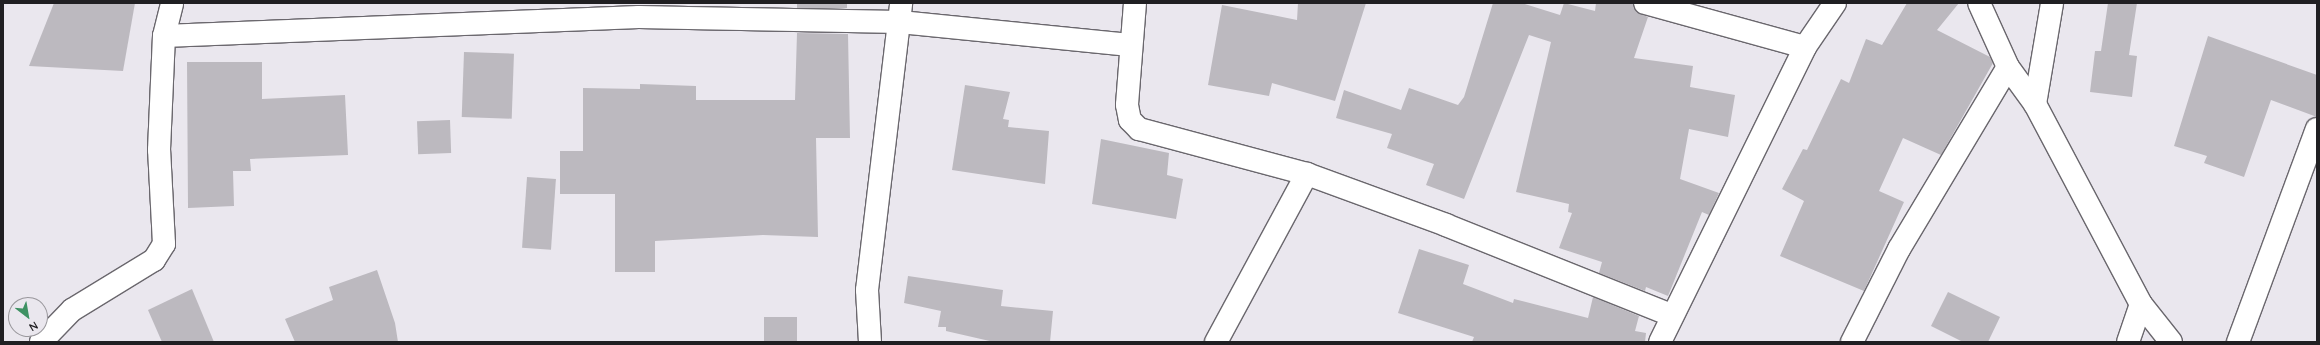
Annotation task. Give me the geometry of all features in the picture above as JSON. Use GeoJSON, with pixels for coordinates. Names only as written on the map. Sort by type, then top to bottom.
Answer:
{"type":"FeatureCollection","features":[{"type":"Feature","properties":{"kind":"street"},"geometry":{"type":"LineString","coordinates":[[41,342],[72,310],[154,260],[164,244],[159,150],[164,36],[172,3]]}},
{"type":"Feature","properties":{"kind":"street"},"geometry":{"type":"LineString","coordinates":[[1135,3],[1130,45],[1127,105],[1130,120],[1139,129],[1307,174],[1446,225],[1671,315]]}},
{"type":"Feature","properties":{"kind":"street"},"geometry":{"type":"LineString","coordinates":[[1645,3],[1805,47]]}},
{"type":"Feature","properties":{"kind":"street"},"geometry":{"type":"LineString","coordinates":[[1660,342],[1671,315],[1805,47],[1835,3]]}},
{"type":"Feature","properties":{"kind":"street"},"geometry":{"type":"LineString","coordinates":[[1979,3],[2008,67],[2035,104],[2141,304],[2171,342]]}},
{"type":"Feature","properties":{"kind":"street"},"geometry":{"type":"LineString","coordinates":[[2035,104],[2052,3]]}},
{"type":"Feature","properties":{"kind":"street"},"geometry":{"type":"LineString","coordinates":[[164,36],[670,10],[900,13],[1130,45]]}},
{"type":"Feature","properties":{"kind":"street"},"geometry":{"type":"LineString","coordinates":[[870,342],[867,290],[877,183],[900,13]]}},
{"type":"Feature","properties":{"kind":"street"},"geometry":{"type":"LineString","coordinates":[[1852,342],[1899,249],[2008,67]]}},
{"type":"Feature","properties":{"kind":"street"},"geometry":{"type":"LineString","coordinates":[[2238,342],[2317,129]]}},
{"type":"Feature","properties":{"kind":"street"},"geometry":{"type":"LineString","coordinates":[[1216,342],[1307,174]]}},
{"type":"Feature","properties":{"kind":"street"},"geometry":{"type":"LineString","coordinates":[[2128,342],[2141,304]]}},
{"type":"Feature","properties":{"kind":"building"},"geometry":{"type":"Polygon","coordinates":[[[54,3],[135,3],[123,71],[29,66],[54,3]]]}},
{"type":"Feature","properties":{"kind":"building"},"geometry":{"type":"Polygon","coordinates":[[[797,3],[847,3],[847,8],[797,8],[797,3]]]}},
{"type":"Feature","properties":{"kind":"building"},"geometry":{"type":"Polygon","coordinates":[[[1298,3],[1366,3],[1335,101],[1272,83],[1269,96],[1208,85],[1222,5],[1297,20],[1298,3]]]}},
{"type":"Feature","properties":{"kind":"building"},"geometry":{"type":"Polygon","coordinates":[[[1493,3],[1522,3],[1560,15],[1564,3],[1595,11],[1596,3],[1633,3],[1636,12],[1648,17],[1634,58],[1693,66],[1690,87],[1735,95],[1728,137],[1689,129],[1680,179],[1719,193],[1709,215],[1702,212],[1668,296],[1646,287],[1645,291],[1599,273],[1602,262],[1559,248],[1572,213],[1568,212],[1569,204],[1516,192],[1551,42],[1529,35],[1464,199],[1426,185],[1434,164],[1387,148],[1392,134],[1336,118],[1344,90],[1401,110],[1409,88],[1458,105],[1464,97],[1493,3]]]}},
{"type":"Feature","properties":{"kind":"building"},"geometry":{"type":"Polygon","coordinates":[[[1907,3],[1959,3],[1937,30],[1990,57],[1993,63],[1941,155],[1903,138],[1879,191],[1904,202],[1864,291],[1780,256],[1804,201],[1782,189],[1803,149],[1807,150],[1841,79],[1849,83],[1866,39],[1882,45],[1907,3]]]}},
{"type":"Feature","properties":{"kind":"building"},"geometry":{"type":"Polygon","coordinates":[[[2108,3],[2137,3],[2129,55],[2137,56],[2132,97],[2090,92],[2095,51],[2101,51],[2108,3]]]}},
{"type":"Feature","properties":{"kind":"building"},"geometry":{"type":"Polygon","coordinates":[[[797,33],[848,34],[850,138],[816,138],[818,237],[763,235],[655,241],[655,272],[615,272],[615,194],[560,194],[560,151],[583,151],[583,88],[640,89],[640,84],[696,86],[696,100],[795,100],[797,33]]]}},
{"type":"Feature","properties":{"kind":"building"},"geometry":{"type":"Polygon","coordinates":[[[2208,36],[2317,75],[2317,117],[2271,100],[2244,177],[2204,163],[2207,156],[2174,146],[2208,36]]]}},
{"type":"Feature","properties":{"kind":"building"},"geometry":{"type":"Polygon","coordinates":[[[464,52],[514,54],[512,119],[462,117],[464,52]]]}},
{"type":"Feature","properties":{"kind":"building"},"geometry":{"type":"Polygon","coordinates":[[[187,62],[262,62],[262,99],[345,95],[348,155],[250,159],[251,171],[233,171],[234,206],[188,208],[187,62]]]}},
{"type":"Feature","properties":{"kind":"building"},"geometry":{"type":"Polygon","coordinates":[[[965,85],[1010,92],[1003,119],[1009,120],[1008,127],[1049,131],[1045,184],[952,170],[965,85]]]}},
{"type":"Feature","properties":{"kind":"building"},"geometry":{"type":"Polygon","coordinates":[[[450,120],[451,153],[418,154],[417,121],[450,120]]]}},
{"type":"Feature","properties":{"kind":"building"},"geometry":{"type":"Polygon","coordinates":[[[1101,139],[1169,153],[1167,175],[1183,179],[1176,219],[1092,204],[1101,139]]]}},
{"type":"Feature","properties":{"kind":"building"},"geometry":{"type":"Polygon","coordinates":[[[527,177],[556,179],[551,250],[522,248],[527,177]]]}},
{"type":"Feature","properties":{"kind":"building"},"geometry":{"type":"Polygon","coordinates":[[[1419,249],[1469,265],[1463,284],[1513,303],[1514,299],[1588,318],[1593,297],[1639,316],[1635,331],[1646,333],[1645,342],[1472,342],[1474,337],[1398,313],[1419,249]]]}},
{"type":"Feature","properties":{"kind":"building"},"geometry":{"type":"Polygon","coordinates":[[[377,270],[395,323],[398,342],[295,342],[285,319],[333,300],[329,287],[377,270]]]}},
{"type":"Feature","properties":{"kind":"building"},"geometry":{"type":"Polygon","coordinates":[[[908,276],[1003,290],[1001,306],[1053,311],[1050,342],[994,342],[946,331],[946,327],[938,327],[941,311],[904,303],[908,276]]]}},
{"type":"Feature","properties":{"kind":"building"},"geometry":{"type":"Polygon","coordinates":[[[192,289],[214,342],[162,342],[148,310],[192,289]]]}},
{"type":"Feature","properties":{"kind":"building"},"geometry":{"type":"Polygon","coordinates":[[[1948,292],[2000,317],[1988,342],[1963,342],[1931,326],[1948,292]]]}},
{"type":"Feature","properties":{"kind":"building"},"geometry":{"type":"Polygon","coordinates":[[[764,317],[797,317],[797,342],[764,342],[764,317]]]}}]}
